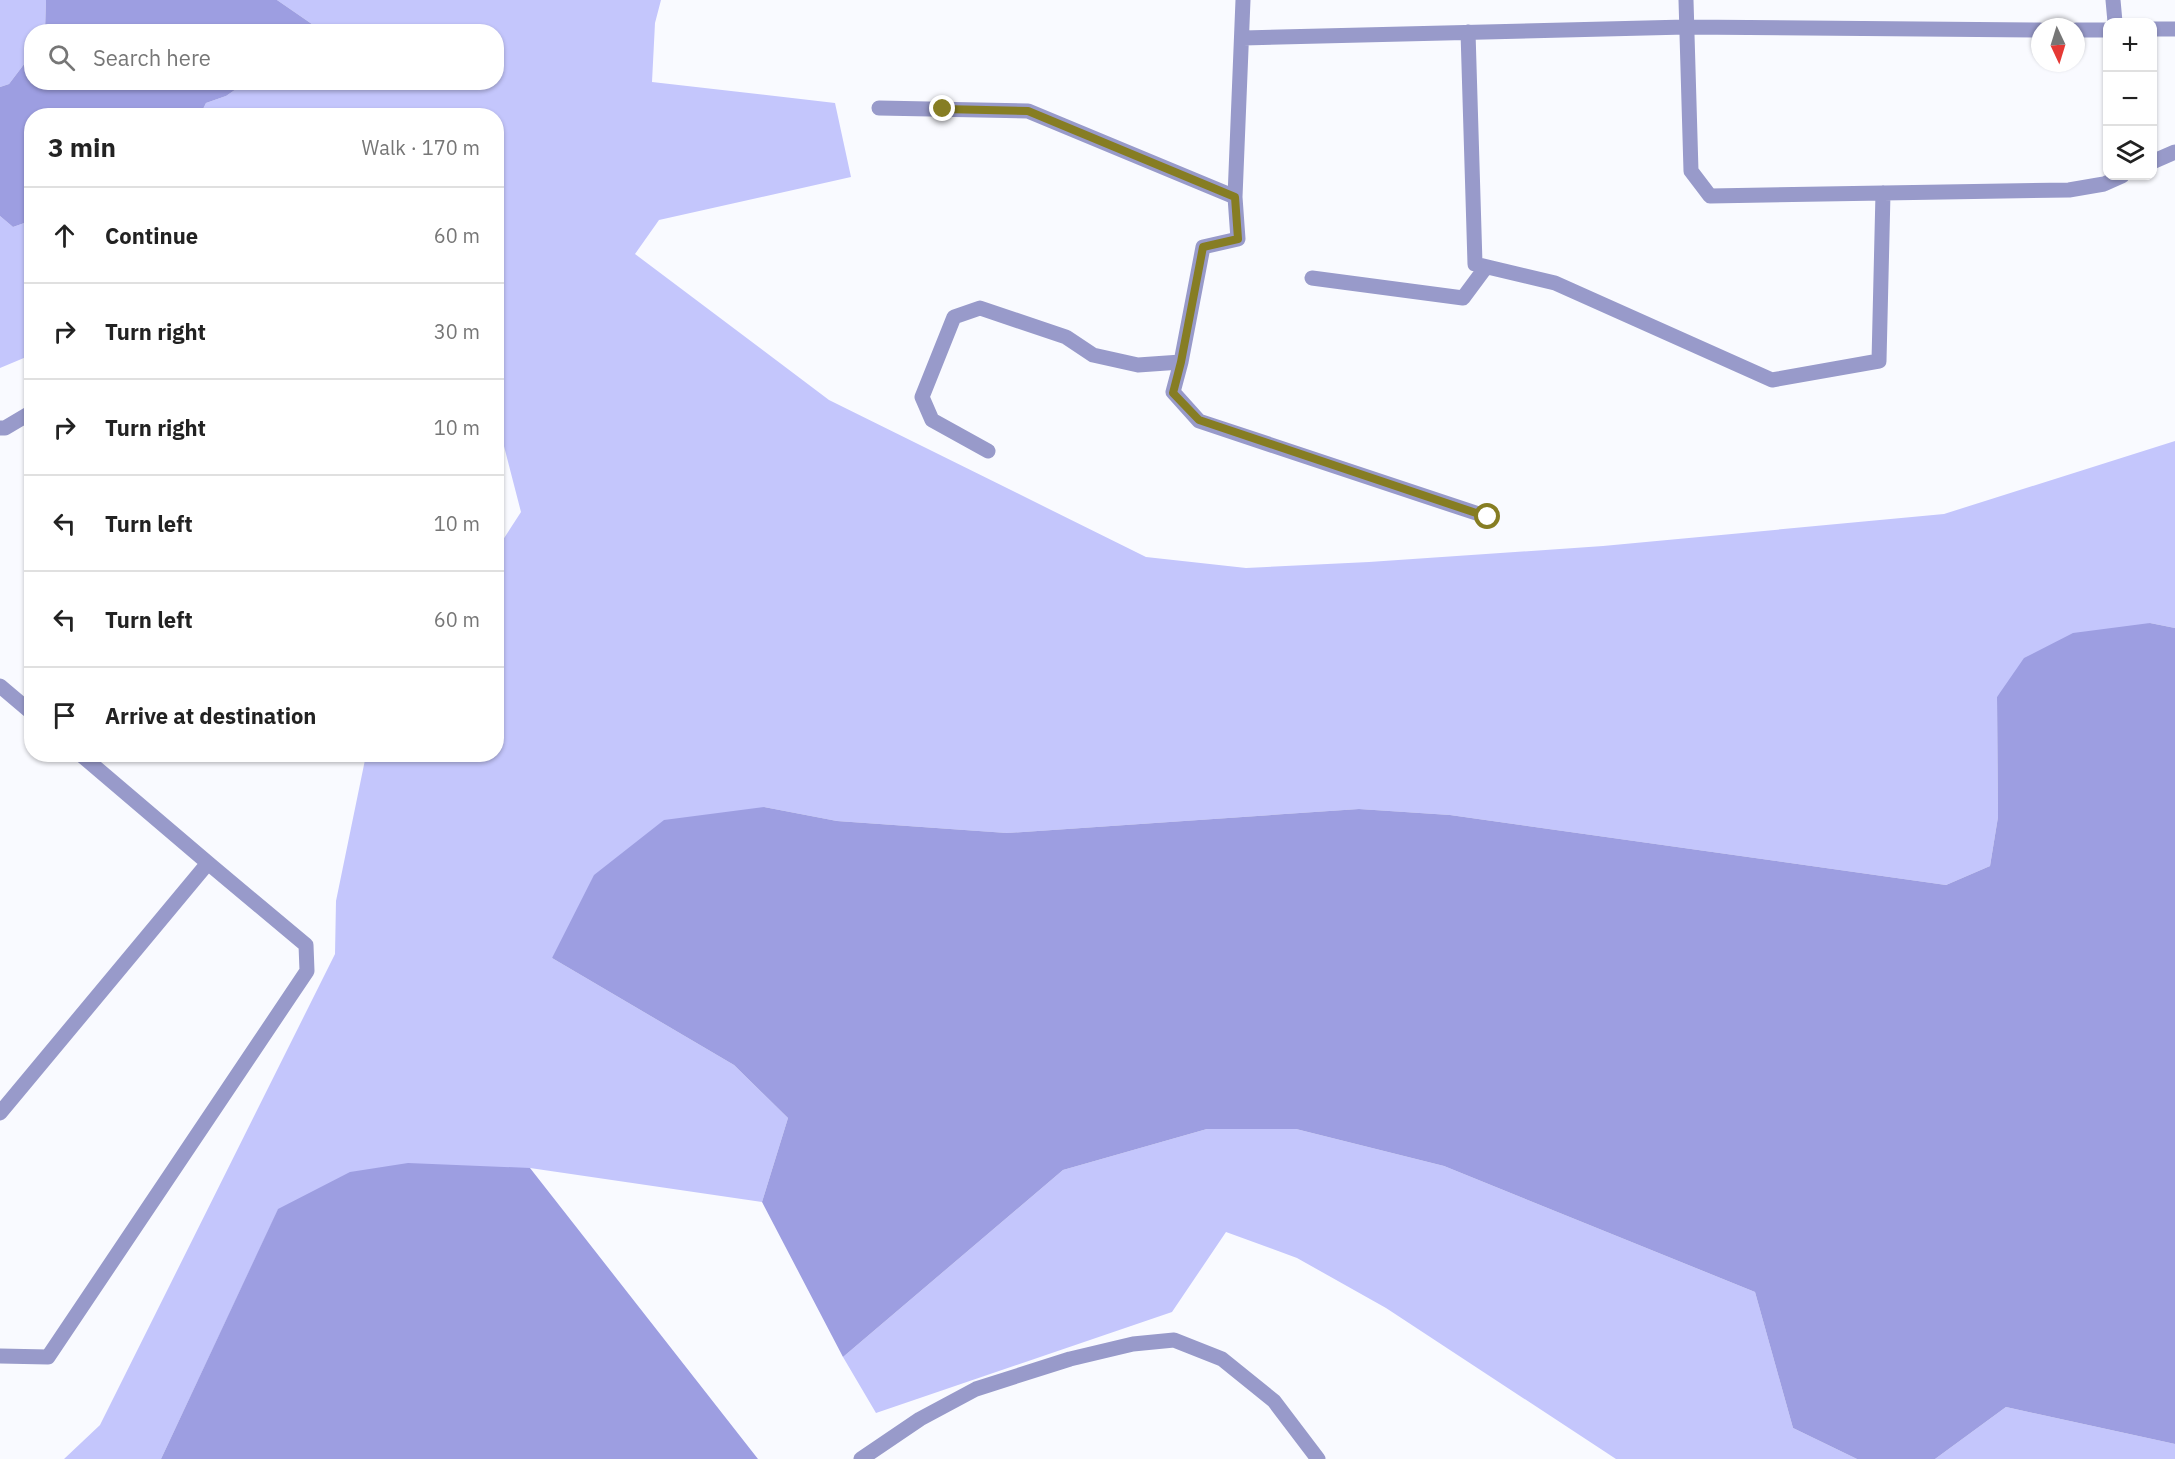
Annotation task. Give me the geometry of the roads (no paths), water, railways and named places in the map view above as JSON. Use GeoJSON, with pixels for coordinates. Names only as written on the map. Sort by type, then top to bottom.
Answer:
{"type":"FeatureCollection","features":[{"type":"Feature","properties":{"kind":"street"},"geometry":{"type":"LineString","coordinates":[[1243,0],[1235,197],[1238,239],[1203,247],[1173,393],[1199,420],[1488,517]]}},
{"type":"Feature","properties":{"kind":"street"},"geometry":{"type":"LineString","coordinates":[[1686,0],[1691,171],[1710,196],[2069,190],[2104,184],[2113,180]]}},
{"type":"Feature","properties":{"kind":"street"},"geometry":{"type":"LineString","coordinates":[[2113,0],[2115,18]]}},
{"type":"Feature","properties":{"kind":"street"},"geometry":{"type":"LineString","coordinates":[[1243,38],[1686,27],[2031,30]]}},
{"type":"Feature","properties":{"kind":"street"},"geometry":{"type":"LineString","coordinates":[[2157,29],[2175,29]]}},
{"type":"Feature","properties":{"kind":"street"},"geometry":{"type":"LineString","coordinates":[[2085,30],[2103,30]]}},
{"type":"Feature","properties":{"kind":"street"},"geometry":{"type":"LineString","coordinates":[[1468,32],[1475,264],[1555,283],[1772,380],[1879,361],[1882,193]]}},
{"type":"Feature","properties":{"kind":"street"},"geometry":{"type":"LineString","coordinates":[[879,108],[1028,111],[1235,197]]}},
{"type":"Feature","properties":{"kind":"street"},"geometry":{"type":"LineString","coordinates":[[2157,160],[2175,152]]}},
{"type":"Feature","properties":{"kind":"street"},"geometry":{"type":"LineString","coordinates":[[1312,278],[1463,298],[1486,267]]}},
{"type":"Feature","properties":{"kind":"street"},"geometry":{"type":"LineString","coordinates":[[988,451],[932,420],[922,397],[954,316],[980,308],[1066,337],[1093,355],[1138,365],[1181,362]]}},
{"type":"Feature","properties":{"kind":"street"},"geometry":{"type":"LineString","coordinates":[[0,428],[5,428],[24,417]]}},
{"type":"Feature","properties":{"kind":"street"},"geometry":{"type":"LineString","coordinates":[[0,686],[24,706]]}},
{"type":"Feature","properties":{"kind":"street"},"geometry":{"type":"LineString","coordinates":[[0,1356],[48,1357],[307,971],[306,945],[89,762]]}},
{"type":"Feature","properties":{"kind":"street"},"geometry":{"type":"LineString","coordinates":[[0,1113],[208,863]]}},
{"type":"Feature","properties":{"kind":"street"},"geometry":{"type":"LineString","coordinates":[[861,1459],[920,1419],[976,1389],[1070,1359],[1133,1344],[1174,1340],[1222,1359],[1274,1401],[1318,1459]]}}]}
